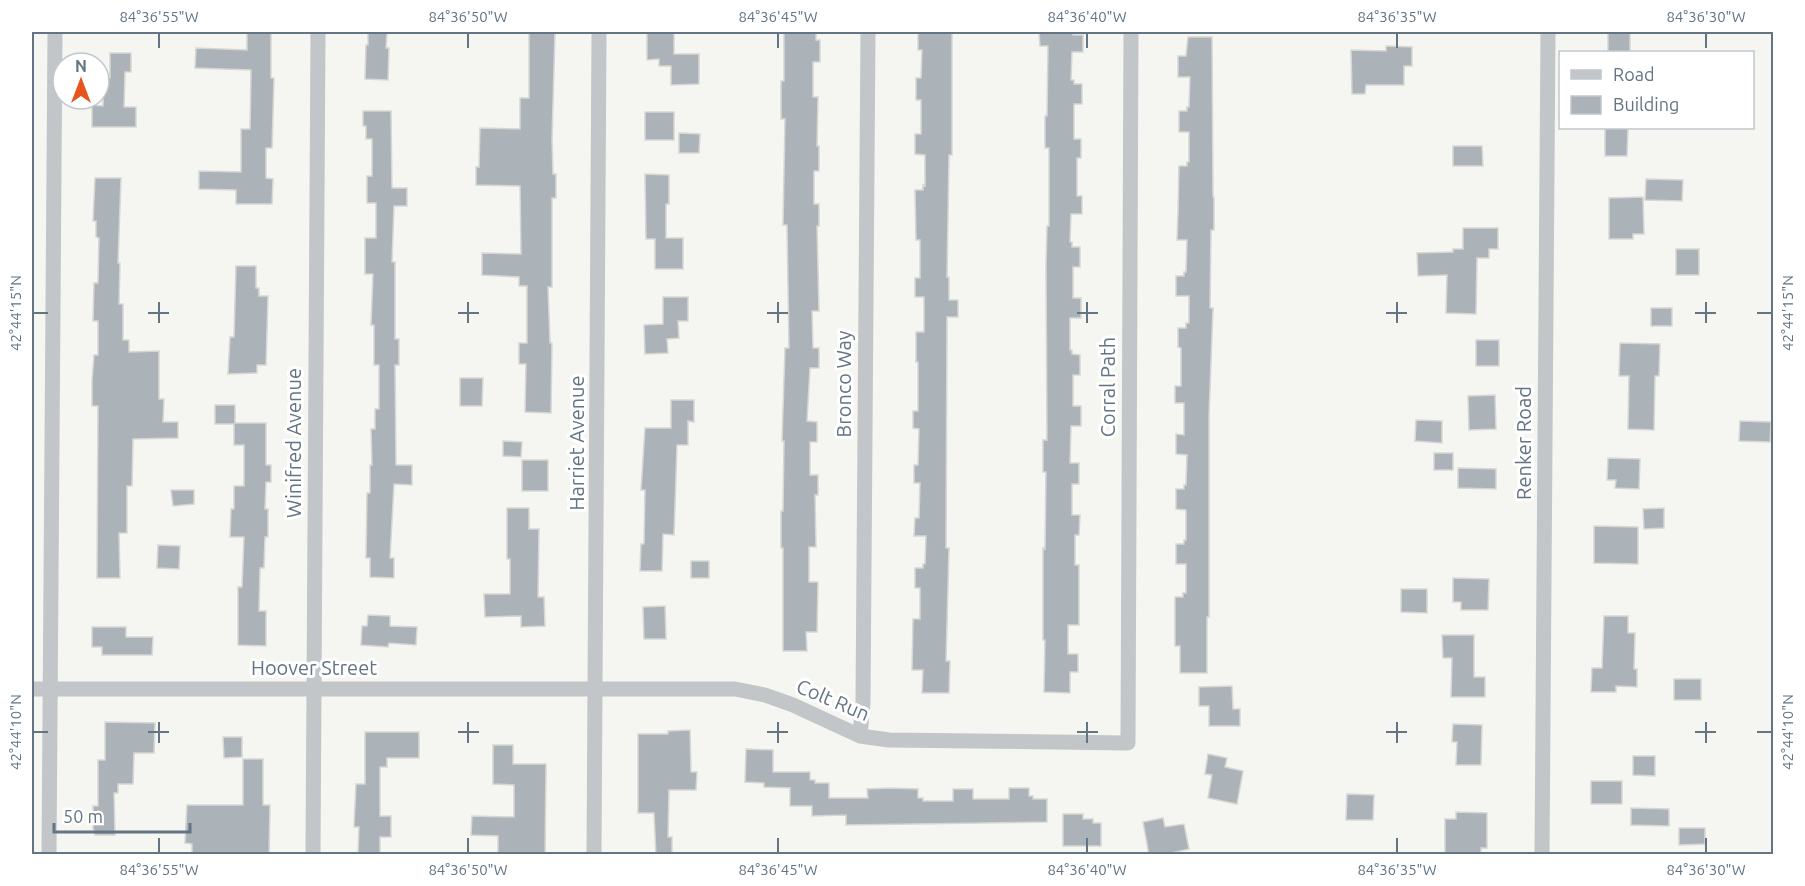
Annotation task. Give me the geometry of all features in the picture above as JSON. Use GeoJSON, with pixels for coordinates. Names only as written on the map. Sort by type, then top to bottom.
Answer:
{"type":"FeatureCollection","features":[{"type":"Feature","properties":{"kind":"street"},"geometry":{"type":"LineString","coordinates":[[50,855],[55,32]]}},
{"type":"Feature","properties":{"kind":"street","name":"Winifred Avenue"},"geometry":{"type":"LineString","coordinates":[[313,855],[318,32]]}},
{"type":"Feature","properties":{"kind":"street","name":"Harriet Avenue"},"geometry":{"type":"LineString","coordinates":[[594,855],[599,32]]}},
{"type":"Feature","properties":{"kind":"street","name":"Bronco Way"},"geometry":{"type":"LineString","coordinates":[[860,736],[863,702],[868,32]]}},
{"type":"Feature","properties":{"kind":"street","name":"Corral Path"},"geometry":{"type":"LineString","coordinates":[[1128,743],[1131,32]]}},
{"type":"Feature","properties":{"kind":"street","name":"Renker Road"},"geometry":{"type":"LineString","coordinates":[[1542,855],[1548,32]]}},
{"type":"Feature","properties":{"kind":"street","name":"Hoover Street"},"geometry":{"type":"LineString","coordinates":[[32,689],[596,689]]}},
{"type":"Feature","properties":{"kind":"street","name":"Colt Run"},"geometry":{"type":"LineString","coordinates":[[596,689],[735,689],[765,695],[793,705],[860,736],[889,740],[1128,743]]}},
{"type":"Feature","properties":{"kind":"building"},"geometry":{"type":"Polygon","coordinates":[[[247,32],[271,32],[271,78],[274,78],[272,148],[266,148],[266,178],[273,179],[272,204],[236,204],[236,190],[199,189],[199,171],[241,172],[241,129],[250,129],[251,70],[195,68],[196,48],[247,50],[247,32]]]}},
{"type":"Feature","properties":{"kind":"building"},"geometry":{"type":"Polygon","coordinates":[[[368,32],[387,32],[388,80],[365,79],[368,32]]]}},
{"type":"Feature","properties":{"kind":"building"},"geometry":{"type":"Polygon","coordinates":[[[529,32],[555,32],[552,139],[556,198],[552,198],[552,287],[548,287],[550,343],[552,343],[551,413],[525,412],[526,364],[519,364],[519,343],[527,343],[527,286],[519,286],[519,277],[482,275],[482,253],[521,254],[520,186],[476,185],[480,128],[520,129],[520,98],[529,98],[529,32]]]}},
{"type":"Feature","properties":{"kind":"building"},"geometry":{"type":"Polygon","coordinates":[[[647,32],[674,32],[674,54],[699,54],[699,84],[671,85],[671,66],[659,66],[659,59],[647,60],[647,32]]]}},
{"type":"Feature","properties":{"kind":"building"},"geometry":{"type":"Polygon","coordinates":[[[784,32],[816,32],[816,40],[820,40],[820,62],[813,62],[813,97],[818,97],[819,171],[814,171],[814,204],[819,204],[819,226],[817,226],[819,311],[812,311],[813,348],[819,348],[819,368],[810,368],[807,421],[817,422],[817,442],[810,442],[810,475],[818,475],[818,495],[815,495],[816,547],[809,547],[809,582],[818,582],[817,632],[806,632],[807,651],[783,651],[781,511],[783,511],[784,441],[782,441],[785,348],[789,348],[787,225],[783,225],[785,119],[781,119],[784,32]]]}},
{"type":"Feature","properties":{"kind":"building"},"geometry":{"type":"Polygon","coordinates":[[[918,32],[952,32],[952,155],[949,155],[947,277],[949,277],[949,300],[958,300],[958,317],[947,317],[946,548],[949,548],[946,661],[950,661],[949,693],[922,693],[923,670],[912,670],[913,619],[920,619],[920,588],[915,588],[915,568],[923,568],[925,564],[926,536],[914,536],[915,518],[919,518],[920,483],[914,483],[914,465],[918,465],[919,429],[913,428],[913,411],[918,411],[916,332],[924,332],[924,297],[915,297],[915,278],[920,278],[920,240],[916,240],[915,190],[923,190],[923,185],[925,186],[925,155],[915,154],[915,134],[921,134],[921,100],[916,100],[916,78],[921,78],[922,50],[918,50],[918,32]]]}},
{"type":"Feature","properties":{"kind":"building"},"geometry":{"type":"Polygon","coordinates":[[[1039,32],[1073,32],[1073,35],[1083,35],[1083,52],[1072,52],[1071,80],[1074,80],[1074,84],[1082,84],[1082,104],[1074,104],[1074,139],[1081,139],[1081,158],[1077,158],[1077,196],[1082,196],[1082,214],[1071,214],[1070,242],[1072,242],[1072,247],[1080,247],[1080,267],[1073,267],[1073,298],[1081,298],[1081,318],[1070,318],[1070,350],[1072,354],[1080,355],[1080,375],[1073,375],[1073,406],[1081,406],[1081,426],[1071,426],[1070,463],[1079,463],[1079,484],[1072,484],[1072,515],[1080,515],[1079,535],[1075,535],[1075,565],[1079,565],[1079,625],[1068,625],[1068,654],[1078,654],[1078,672],[1070,672],[1070,693],[1044,692],[1043,548],[1045,549],[1046,472],[1043,472],[1043,440],[1047,440],[1046,266],[1047,226],[1049,226],[1049,148],[1045,148],[1048,46],[1040,46],[1039,32]]]}},
{"type":"Feature","properties":{"kind":"building"},"geometry":{"type":"Polygon","coordinates":[[[1608,32],[1630,32],[1630,51],[1608,51],[1608,32]]]}},
{"type":"Feature","properties":{"kind":"building"},"geometry":{"type":"Polygon","coordinates":[[[1188,37],[1212,37],[1214,230],[1211,230],[1210,308],[1213,308],[1209,415],[1207,673],[1180,673],[1180,646],[1175,646],[1175,597],[1183,597],[1183,593],[1186,593],[1186,564],[1176,564],[1176,544],[1184,544],[1186,540],[1186,510],[1176,509],[1176,489],[1184,489],[1186,485],[1187,455],[1176,454],[1176,434],[1184,435],[1184,403],[1175,403],[1175,386],[1181,386],[1181,348],[1178,347],[1178,328],[1186,328],[1186,323],[1189,323],[1189,296],[1176,296],[1176,276],[1184,276],[1186,272],[1187,240],[1177,240],[1179,166],[1187,166],[1189,162],[1189,132],[1179,132],[1179,111],[1187,111],[1189,107],[1190,77],[1178,77],[1178,56],[1186,56],[1188,37]]]}},
{"type":"Feature","properties":{"kind":"building"},"geometry":{"type":"Polygon","coordinates":[[[1386,46],[1412,47],[1412,66],[1404,66],[1404,85],[1366,85],[1365,94],[1352,94],[1351,50],[1386,51],[1386,46]]]}},
{"type":"Feature","properties":{"kind":"building"},"geometry":{"type":"Polygon","coordinates":[[[111,53],[131,53],[131,72],[125,72],[124,107],[136,107],[136,127],[92,127],[92,111],[111,111],[111,53]]]}},
{"type":"Feature","properties":{"kind":"building"},"geometry":{"type":"Polygon","coordinates":[[[363,111],[391,111],[392,188],[407,188],[407,206],[394,206],[392,262],[395,262],[395,339],[399,339],[399,365],[395,365],[396,465],[412,465],[412,485],[394,484],[390,558],[394,558],[394,578],[370,577],[370,558],[366,558],[367,493],[370,493],[370,465],[372,465],[371,429],[375,429],[375,409],[379,409],[379,365],[374,365],[374,325],[371,325],[373,274],[365,274],[365,238],[376,238],[376,203],[367,203],[367,176],[372,176],[372,139],[366,139],[363,111]]]}},
{"type":"Feature","properties":{"kind":"building"},"geometry":{"type":"Polygon","coordinates":[[[645,112],[674,112],[674,140],[645,140],[645,112]]]}},
{"type":"Feature","properties":{"kind":"building"},"geometry":{"type":"Polygon","coordinates":[[[1605,129],[1628,129],[1627,156],[1605,156],[1605,129]]]}},
{"type":"Feature","properties":{"kind":"building"},"geometry":{"type":"Polygon","coordinates":[[[679,133],[700,134],[699,153],[679,153],[679,133]]]}},
{"type":"Feature","properties":{"kind":"building"},"geometry":{"type":"Polygon","coordinates":[[[1453,146],[1482,146],[1483,166],[1453,166],[1453,146]]]}},
{"type":"Feature","properties":{"kind":"building"},"geometry":{"type":"Polygon","coordinates":[[[645,174],[669,175],[666,238],[683,238],[683,269],[655,269],[655,239],[646,239],[645,174]]]}},
{"type":"Feature","properties":{"kind":"building"},"geometry":{"type":"Polygon","coordinates":[[[95,178],[121,178],[118,263],[120,263],[119,304],[123,304],[123,340],[129,340],[129,352],[159,351],[159,399],[164,399],[163,422],[178,422],[178,438],[133,439],[132,486],[127,486],[127,533],[119,533],[120,578],[97,578],[98,406],[92,406],[94,355],[98,355],[98,321],[93,321],[94,283],[98,283],[99,238],[96,237],[96,221],[93,221],[95,178]]]}},
{"type":"Feature","properties":{"kind":"building"},"geometry":{"type":"Polygon","coordinates":[[[1646,179],[1683,180],[1682,201],[1645,200],[1646,179]]]}},
{"type":"Feature","properties":{"kind":"building"},"geometry":{"type":"Polygon","coordinates":[[[1643,197],[1644,234],[1633,234],[1633,239],[1609,239],[1609,198],[1643,197]]]}},
{"type":"Feature","properties":{"kind":"building"},"geometry":{"type":"Polygon","coordinates":[[[1463,228],[1498,228],[1498,249],[1489,249],[1489,258],[1477,258],[1476,314],[1446,313],[1447,275],[1418,276],[1417,253],[1453,252],[1453,249],[1463,249],[1463,228]]]}},
{"type":"Feature","properties":{"kind":"building"},"geometry":{"type":"Polygon","coordinates":[[[1676,249],[1699,249],[1699,275],[1676,275],[1676,249]]]}},
{"type":"Feature","properties":{"kind":"building"},"geometry":{"type":"Polygon","coordinates":[[[236,266],[256,266],[256,288],[259,288],[259,296],[268,296],[266,365],[257,365],[257,373],[228,374],[230,337],[234,337],[236,266]]]}},
{"type":"Feature","properties":{"kind":"building"},"geometry":{"type":"Polygon","coordinates":[[[663,297],[688,297],[688,321],[678,321],[679,338],[667,339],[668,353],[645,354],[644,325],[663,324],[663,297]]]}},
{"type":"Feature","properties":{"kind":"building"},"geometry":{"type":"Polygon","coordinates":[[[1651,308],[1672,308],[1672,326],[1651,326],[1651,308]]]}},
{"type":"Feature","properties":{"kind":"building"},"geometry":{"type":"Polygon","coordinates":[[[1476,340],[1499,340],[1499,366],[1476,366],[1476,340]]]}},
{"type":"Feature","properties":{"kind":"building"},"geometry":{"type":"Polygon","coordinates":[[[1620,343],[1660,344],[1659,376],[1655,376],[1654,430],[1628,429],[1629,376],[1619,376],[1620,343]]]}},
{"type":"Feature","properties":{"kind":"building"},"geometry":{"type":"Polygon","coordinates":[[[460,378],[483,378],[482,406],[460,406],[460,378]]]}},
{"type":"Feature","properties":{"kind":"building"},"geometry":{"type":"Polygon","coordinates":[[[1495,395],[1496,429],[1469,430],[1468,396],[1495,395]]]}},
{"type":"Feature","properties":{"kind":"building"},"geometry":{"type":"Polygon","coordinates":[[[671,400],[694,400],[694,422],[688,421],[688,445],[677,445],[674,535],[663,534],[662,571],[640,571],[641,544],[644,544],[645,490],[641,490],[645,428],[671,428],[671,400]]]}},
{"type":"Feature","properties":{"kind":"building"},"geometry":{"type":"Polygon","coordinates":[[[215,405],[235,405],[235,423],[266,423],[266,465],[271,465],[271,482],[266,482],[265,509],[268,509],[268,537],[265,537],[264,568],[260,568],[259,611],[266,611],[266,646],[238,645],[238,587],[242,587],[244,537],[230,537],[234,486],[244,486],[244,445],[234,445],[234,424],[215,424],[215,405]]]}},
{"type":"Feature","properties":{"kind":"building"},"geometry":{"type":"Polygon","coordinates":[[[1416,420],[1442,421],[1442,443],[1415,441],[1416,420]]]}},
{"type":"Feature","properties":{"kind":"building"},"geometry":{"type":"Polygon","coordinates":[[[1740,421],[1771,422],[1770,442],[1739,441],[1740,421]]]}},
{"type":"Feature","properties":{"kind":"building"},"geometry":{"type":"Polygon","coordinates":[[[503,441],[522,442],[521,457],[503,456],[503,441]]]}},
{"type":"Feature","properties":{"kind":"building"},"geometry":{"type":"Polygon","coordinates":[[[1434,453],[1453,453],[1453,470],[1434,470],[1434,453]]]}},
{"type":"Feature","properties":{"kind":"building"},"geometry":{"type":"Polygon","coordinates":[[[1608,458],[1640,459],[1639,489],[1615,488],[1616,480],[1607,480],[1608,458]]]}},
{"type":"Feature","properties":{"kind":"building"},"geometry":{"type":"Polygon","coordinates":[[[522,460],[548,460],[548,491],[522,491],[522,460]]]}},
{"type":"Feature","properties":{"kind":"building"},"geometry":{"type":"Polygon","coordinates":[[[1458,468],[1496,469],[1496,489],[1458,488],[1458,468]]]}},
{"type":"Feature","properties":{"kind":"building"},"geometry":{"type":"Polygon","coordinates":[[[171,490],[194,490],[194,504],[173,506],[171,490]]]}},
{"type":"Feature","properties":{"kind":"building"},"geometry":{"type":"Polygon","coordinates":[[[507,508],[529,508],[529,529],[539,529],[538,597],[544,597],[545,626],[521,627],[521,616],[485,617],[484,594],[510,594],[507,508]]]}},
{"type":"Feature","properties":{"kind":"building"},"geometry":{"type":"Polygon","coordinates":[[[1664,508],[1664,528],[1644,529],[1643,509],[1664,508]]]}},
{"type":"Feature","properties":{"kind":"building"},"geometry":{"type":"Polygon","coordinates":[[[1594,526],[1638,527],[1638,564],[1594,563],[1594,526]]]}},
{"type":"Feature","properties":{"kind":"building"},"geometry":{"type":"Polygon","coordinates":[[[158,545],[180,546],[179,569],[157,568],[158,545]]]}},
{"type":"Feature","properties":{"kind":"building"},"geometry":{"type":"Polygon","coordinates":[[[691,561],[709,561],[709,578],[691,578],[691,561]]]}},
{"type":"Feature","properties":{"kind":"building"},"geometry":{"type":"Polygon","coordinates":[[[1453,578],[1489,579],[1488,610],[1461,610],[1461,602],[1453,602],[1453,578]]]}},
{"type":"Feature","properties":{"kind":"building"},"geometry":{"type":"Polygon","coordinates":[[[1401,589],[1427,589],[1427,613],[1401,612],[1401,589]]]}},
{"type":"Feature","properties":{"kind":"building"},"geometry":{"type":"Polygon","coordinates":[[[665,606],[666,639],[644,639],[643,607],[665,606]]]}},
{"type":"Feature","properties":{"kind":"building"},"geometry":{"type":"Polygon","coordinates":[[[368,615],[390,616],[390,626],[417,627],[416,645],[389,643],[388,647],[361,645],[362,626],[367,626],[368,615]]]}},
{"type":"Feature","properties":{"kind":"building"},"geometry":{"type":"Polygon","coordinates":[[[1604,616],[1628,616],[1628,633],[1635,633],[1634,669],[1637,669],[1637,687],[1616,686],[1616,692],[1591,692],[1592,668],[1602,668],[1604,616]]]}},
{"type":"Feature","properties":{"kind":"building"},"geometry":{"type":"Polygon","coordinates":[[[92,627],[126,627],[126,637],[153,637],[152,655],[102,655],[102,647],[92,647],[92,627]]]}},
{"type":"Feature","properties":{"kind":"building"},"geometry":{"type":"Polygon","coordinates":[[[1442,635],[1474,635],[1474,677],[1485,677],[1485,697],[1451,697],[1452,658],[1443,658],[1442,635]]]}},
{"type":"Feature","properties":{"kind":"building"},"geometry":{"type":"Polygon","coordinates":[[[1674,679],[1701,679],[1701,700],[1674,700],[1674,679]]]}},
{"type":"Feature","properties":{"kind":"building"},"geometry":{"type":"Polygon","coordinates":[[[1232,686],[1233,709],[1240,709],[1240,726],[1209,726],[1209,706],[1199,706],[1199,687],[1232,686]]]}},
{"type":"Feature","properties":{"kind":"building"},"geometry":{"type":"Polygon","coordinates":[[[105,722],[155,723],[154,753],[134,753],[133,784],[118,784],[118,793],[114,793],[115,835],[95,835],[93,806],[98,806],[98,760],[105,760],[105,722]]]}},
{"type":"Feature","properties":{"kind":"building"},"geometry":{"type":"Polygon","coordinates":[[[1453,724],[1482,725],[1481,765],[1456,765],[1457,742],[1452,742],[1453,724]]]}},
{"type":"Feature","properties":{"kind":"building"},"geometry":{"type":"Polygon","coordinates":[[[690,730],[691,772],[697,772],[696,790],[669,790],[668,837],[672,837],[672,855],[656,855],[654,813],[638,813],[638,734],[668,734],[668,731],[690,730]]]}},
{"type":"Feature","properties":{"kind":"building"},"geometry":{"type":"Polygon","coordinates":[[[365,732],[419,732],[419,758],[387,758],[387,767],[380,767],[380,816],[391,816],[391,837],[380,837],[380,855],[358,855],[359,827],[354,827],[356,784],[365,784],[365,732]]]}},
{"type":"Feature","properties":{"kind":"building"},"geometry":{"type":"Polygon","coordinates":[[[223,737],[242,737],[242,757],[224,758],[223,737]]]}},
{"type":"Feature","properties":{"kind":"building"},"geometry":{"type":"Polygon","coordinates":[[[493,745],[513,745],[513,764],[546,764],[545,855],[498,855],[498,836],[471,835],[472,816],[514,817],[514,785],[493,784],[493,745]]]}},
{"type":"Feature","properties":{"kind":"building"},"geometry":{"type":"Polygon","coordinates":[[[746,749],[773,750],[773,772],[810,772],[810,780],[815,780],[815,783],[829,783],[829,798],[868,798],[867,789],[889,788],[918,789],[918,798],[923,798],[923,801],[953,801],[953,789],[973,789],[973,799],[1009,799],[1009,788],[1029,788],[1029,796],[1033,796],[1033,799],[1047,799],[1047,822],[846,825],[846,815],[812,816],[812,806],[790,806],[790,788],[764,787],[764,783],[745,782],[746,749]]]}},
{"type":"Feature","properties":{"kind":"building"},"geometry":{"type":"Polygon","coordinates":[[[1208,754],[1227,758],[1225,767],[1243,771],[1237,804],[1208,798],[1212,775],[1205,774],[1208,754]]]}},
{"type":"Feature","properties":{"kind":"building"},"geometry":{"type":"Polygon","coordinates":[[[1633,756],[1655,756],[1655,776],[1633,775],[1633,756]]]}},
{"type":"Feature","properties":{"kind":"building"},"geometry":{"type":"Polygon","coordinates":[[[243,759],[263,759],[263,805],[270,805],[269,855],[192,855],[192,844],[185,843],[187,805],[243,805],[243,759]]]}},
{"type":"Feature","properties":{"kind":"building"},"geometry":{"type":"Polygon","coordinates":[[[1591,781],[1622,781],[1622,804],[1591,804],[1591,781]]]}},
{"type":"Feature","properties":{"kind":"building"},"geometry":{"type":"Polygon","coordinates":[[[1347,794],[1374,795],[1373,820],[1346,820],[1347,794]]]}},
{"type":"Feature","properties":{"kind":"building"},"geometry":{"type":"Polygon","coordinates":[[[1631,808],[1669,809],[1669,826],[1631,825],[1631,808]]]}},
{"type":"Feature","properties":{"kind":"building"},"geometry":{"type":"Polygon","coordinates":[[[1456,812],[1487,813],[1487,848],[1481,848],[1481,855],[1445,855],[1445,819],[1456,819],[1456,812]]]}},
{"type":"Feature","properties":{"kind":"building"},"geometry":{"type":"Polygon","coordinates":[[[1063,814],[1083,814],[1083,819],[1093,819],[1093,823],[1101,823],[1101,846],[1063,846],[1063,814]]]}},
{"type":"Feature","properties":{"kind":"building"},"geometry":{"type":"Polygon","coordinates":[[[1163,818],[1165,827],[1184,824],[1189,849],[1163,855],[1149,855],[1143,822],[1163,818]]]}},
{"type":"Feature","properties":{"kind":"building"},"geometry":{"type":"Polygon","coordinates":[[[1679,828],[1705,828],[1705,844],[1679,845],[1679,828]]]}}]}
